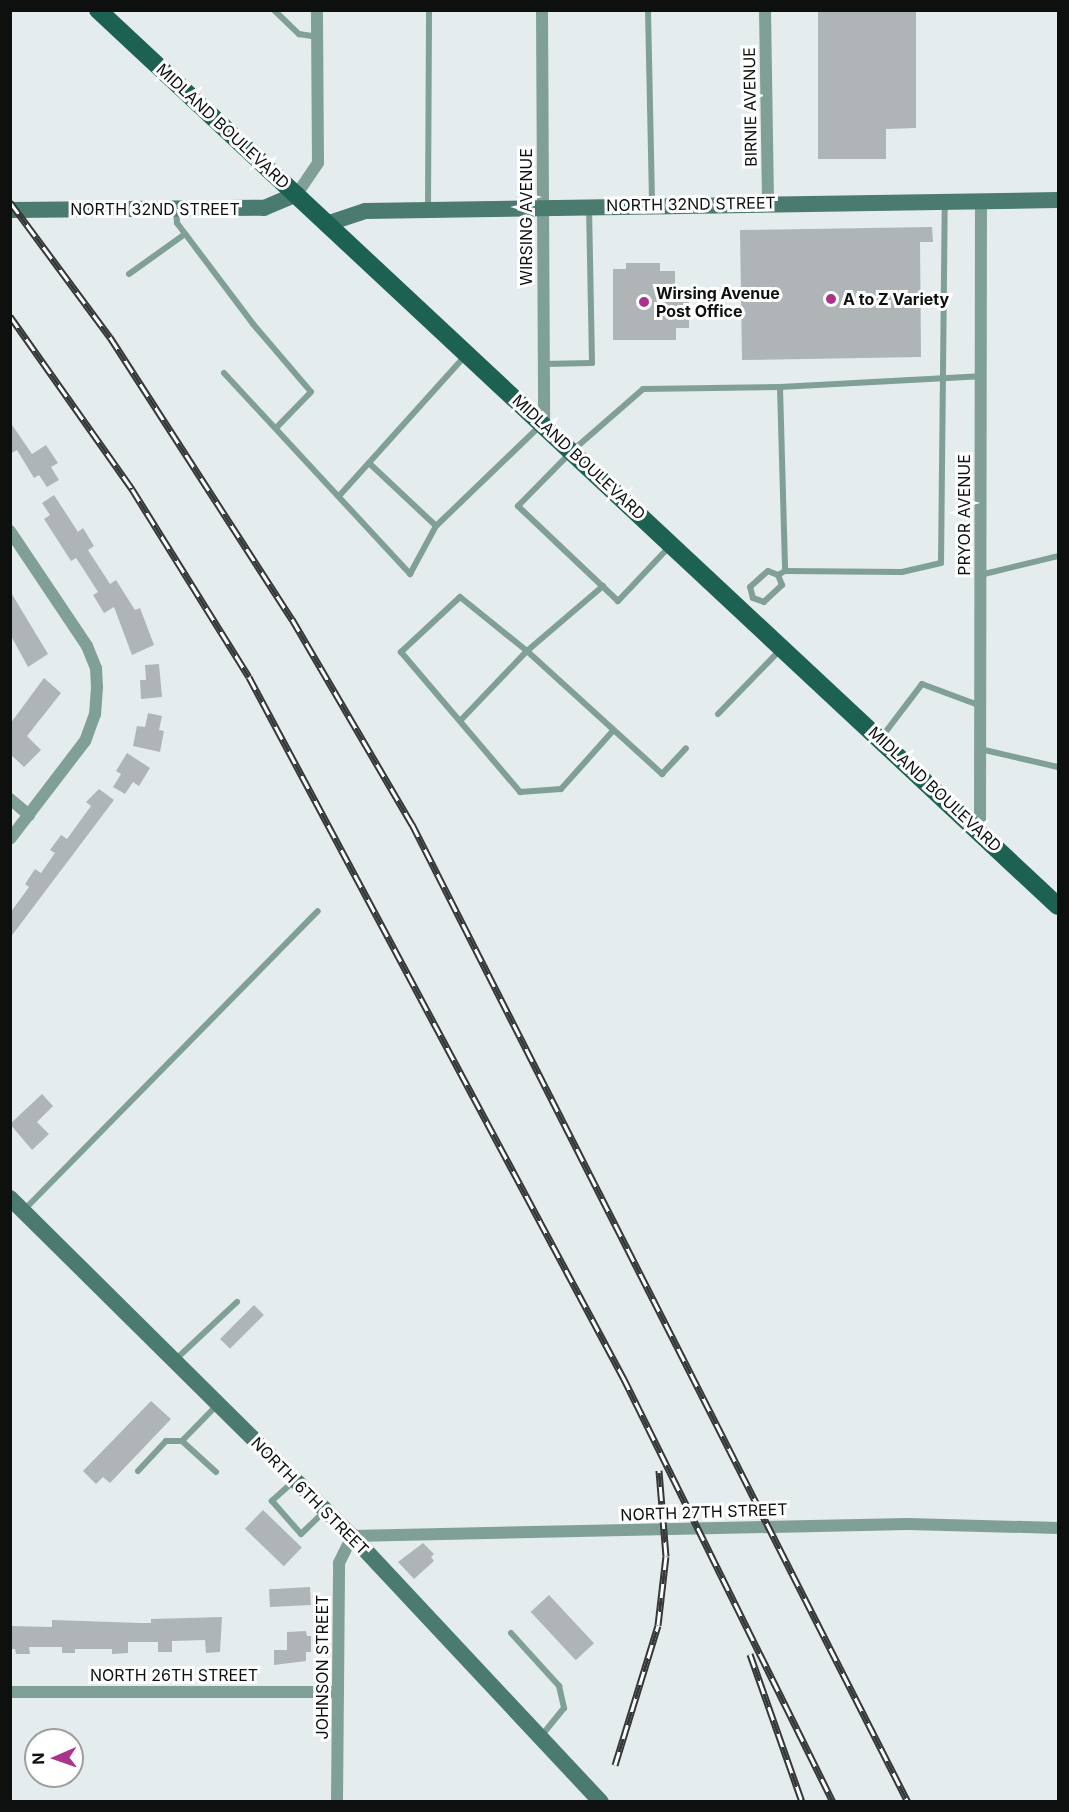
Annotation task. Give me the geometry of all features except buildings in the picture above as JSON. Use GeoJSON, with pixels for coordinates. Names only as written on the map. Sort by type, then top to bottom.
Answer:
{"type":"FeatureCollection","features":[{"type":"Feature","properties":{"kind":"main road","name":"MIDLAND BOULEVARD"},"geometry":{"type":"LineString","coordinates":[[98,10],[297,194],[326,224],[544,423],[671,544],[746,603],[783,647],[1059,906]]}},
{"type":"Feature","properties":{"kind":"street"},"geometry":{"type":"LineString","coordinates":[[297,194],[318,163],[317,10]]}},
{"type":"Feature","properties":{"kind":"street","name":"WIRSING AVENUE"},"geometry":{"type":"LineString","coordinates":[[542,10],[544,423]]}},
{"type":"Feature","properties":{"kind":"street","name":"BIRNIE AVENUE"},"geometry":{"type":"LineString","coordinates":[[765,10],[768,202]]}},
{"type":"Feature","properties":{"kind":"street","name":"NORTH 32ND STREET"},"geometry":{"type":"LineString","coordinates":[[10,210],[264,208],[297,194]]}},
{"type":"Feature","properties":{"kind":"street","name":"PRYOR AVENUE"},"geometry":{"type":"LineString","coordinates":[[980,831],[981,200]]}},
{"type":"Feature","properties":{"kind":"street","name":"NORTH 32ND STREET"},"geometry":{"type":"LineString","coordinates":[[326,224],[366,211],[768,202],[1059,200]]}},
{"type":"Feature","properties":{"kind":"street"},"geometry":{"type":"LineString","coordinates":[[10,531],[87,646],[96,668],[95,714],[85,741],[10,839]]}},
{"type":"Feature","properties":{"kind":"street"},"geometry":{"type":"LineString","coordinates":[[10,799],[29,815]]}},
{"type":"Feature","properties":{"kind":"street","name":"NORTH 6TH STREET"},"geometry":{"type":"LineString","coordinates":[[10,1198],[352,1536],[601,1802]]}},
{"type":"Feature","properties":{"kind":"street","name":"NORTH 27TH STREET"},"geometry":{"type":"LineString","coordinates":[[352,1536],[908,1524],[1059,1528]]}},
{"type":"Feature","properties":{"kind":"street","name":"JOHNSON STREET"},"geometry":{"type":"LineString","coordinates":[[337,1802],[339,1563],[352,1536]]}},
{"type":"Feature","properties":{"kind":"street","name":"NORTH 26TH STREET"},"geometry":{"type":"LineString","coordinates":[[10,1692],[338,1692]]}},
{"type":"Feature","properties":{"kind":"lane"},"geometry":{"type":"LineString","coordinates":[[274,10],[299,34],[317,38]]}},
{"type":"Feature","properties":{"kind":"lane"},"geometry":{"type":"LineString","coordinates":[[428,209],[429,10]]}},
{"type":"Feature","properties":{"kind":"lane"},"geometry":{"type":"LineString","coordinates":[[648,10],[652,205]]}},
{"type":"Feature","properties":{"kind":"lane"},"geometry":{"type":"LineString","coordinates":[[778,575],[785,571],[902,572],[941,562],[945,200]]}},
{"type":"Feature","properties":{"kind":"lane"},"geometry":{"type":"LineString","coordinates":[[543,364],[592,363],[589,206]]}},
{"type":"Feature","properties":{"kind":"lane"},"geometry":{"type":"LineString","coordinates":[[176,210],[177,223],[185,234],[253,324],[311,392],[276,428]]}},
{"type":"Feature","properties":{"kind":"lane"},"geometry":{"type":"LineString","coordinates":[[129,274],[185,234]]}},
{"type":"Feature","properties":{"kind":"lane"},"geometry":{"type":"LineString","coordinates":[[339,496],[467,353]]}},
{"type":"Feature","properties":{"kind":"lane"},"geometry":{"type":"LineString","coordinates":[[224,373],[410,573],[435,526],[544,423]]}},
{"type":"Feature","properties":{"kind":"lane"},"geometry":{"type":"LineString","coordinates":[[671,544],[618,601],[518,506],[572,451],[643,389],[780,387],[942,380],[981,376]]}},
{"type":"Feature","properties":{"kind":"lane"},"geometry":{"type":"LineString","coordinates":[[780,387],[785,571]]}},
{"type":"Feature","properties":{"kind":"lane"},"geometry":{"type":"LineString","coordinates":[[369,463],[435,526]]}},
{"type":"Feature","properties":{"kind":"lane"},"geometry":{"type":"LineString","coordinates":[[980,575],[1059,556]]}},
{"type":"Feature","properties":{"kind":"lane"},"geometry":{"type":"LineString","coordinates":[[768,571],[778,575],[782,585],[764,602],[746,603],[750,587],[768,571]]}},
{"type":"Feature","properties":{"kind":"lane"},"geometry":{"type":"LineString","coordinates":[[460,722],[527,651],[603,586]]}},
{"type":"Feature","properties":{"kind":"lane"},"geometry":{"type":"LineString","coordinates":[[612,732],[561,789],[520,792],[401,652],[460,597],[527,651],[612,732],[662,774],[686,748]]}},
{"type":"Feature","properties":{"kind":"lane"},"geometry":{"type":"LineString","coordinates":[[718,714],[783,647]]}},
{"type":"Feature","properties":{"kind":"lane"},"geometry":{"type":"LineString","coordinates":[[881,738],[922,684],[981,706]]}},
{"type":"Feature","properties":{"kind":"lane"},"geometry":{"type":"LineString","coordinates":[[980,749],[1059,767]]}},
{"type":"Feature","properties":{"kind":"lane"},"geometry":{"type":"LineString","coordinates":[[23,1210],[318,911]]}},
{"type":"Feature","properties":{"kind":"lane"},"geometry":{"type":"LineString","coordinates":[[175,1361],[237,1302]]}},
{"type":"Feature","properties":{"kind":"lane"},"geometry":{"type":"LineString","coordinates":[[182,1441],[218,1404]]}},
{"type":"Feature","properties":{"kind":"lane"},"geometry":{"type":"LineString","coordinates":[[138,1471],[166,1441],[182,1441],[216,1472]]}},
{"type":"Feature","properties":{"kind":"lane"},"geometry":{"type":"LineString","coordinates":[[295,1480],[272,1501],[301,1534],[326,1511]]}},
{"type":"Feature","properties":{"kind":"lane"},"geometry":{"type":"LineString","coordinates":[[511,1633],[559,1686],[564,1708],[540,1737]]}},
{"type":"Feature","properties":{"kind":"railway"},"geometry":{"type":"LineString","coordinates":[[10,202],[110,337],[292,619],[412,824],[908,1802]]}},
{"type":"Feature","properties":{"kind":"railway"},"geometry":{"type":"LineString","coordinates":[[10,316],[132,489],[249,677],[623,1377],[833,1802]]}},
{"type":"Feature","properties":{"kind":"railway"},"geometry":{"type":"LineString","coordinates":[[615,1765],[658,1625],[666,1556],[659,1470]]}},
{"type":"Feature","properties":{"kind":"railway"},"geometry":{"type":"LineString","coordinates":[[750,1654],[802,1802]]}},
{"type":"Feature","properties":{"kind":"place","name":"A to Z Variety"},"geometry":{"type":"Point","coordinates":[831,299]}},
{"type":"Feature","properties":{"kind":"place","name":"Wirsing Avenue Post Office"},"geometry":{"type":"Point","coordinates":[644,302]}}]}
